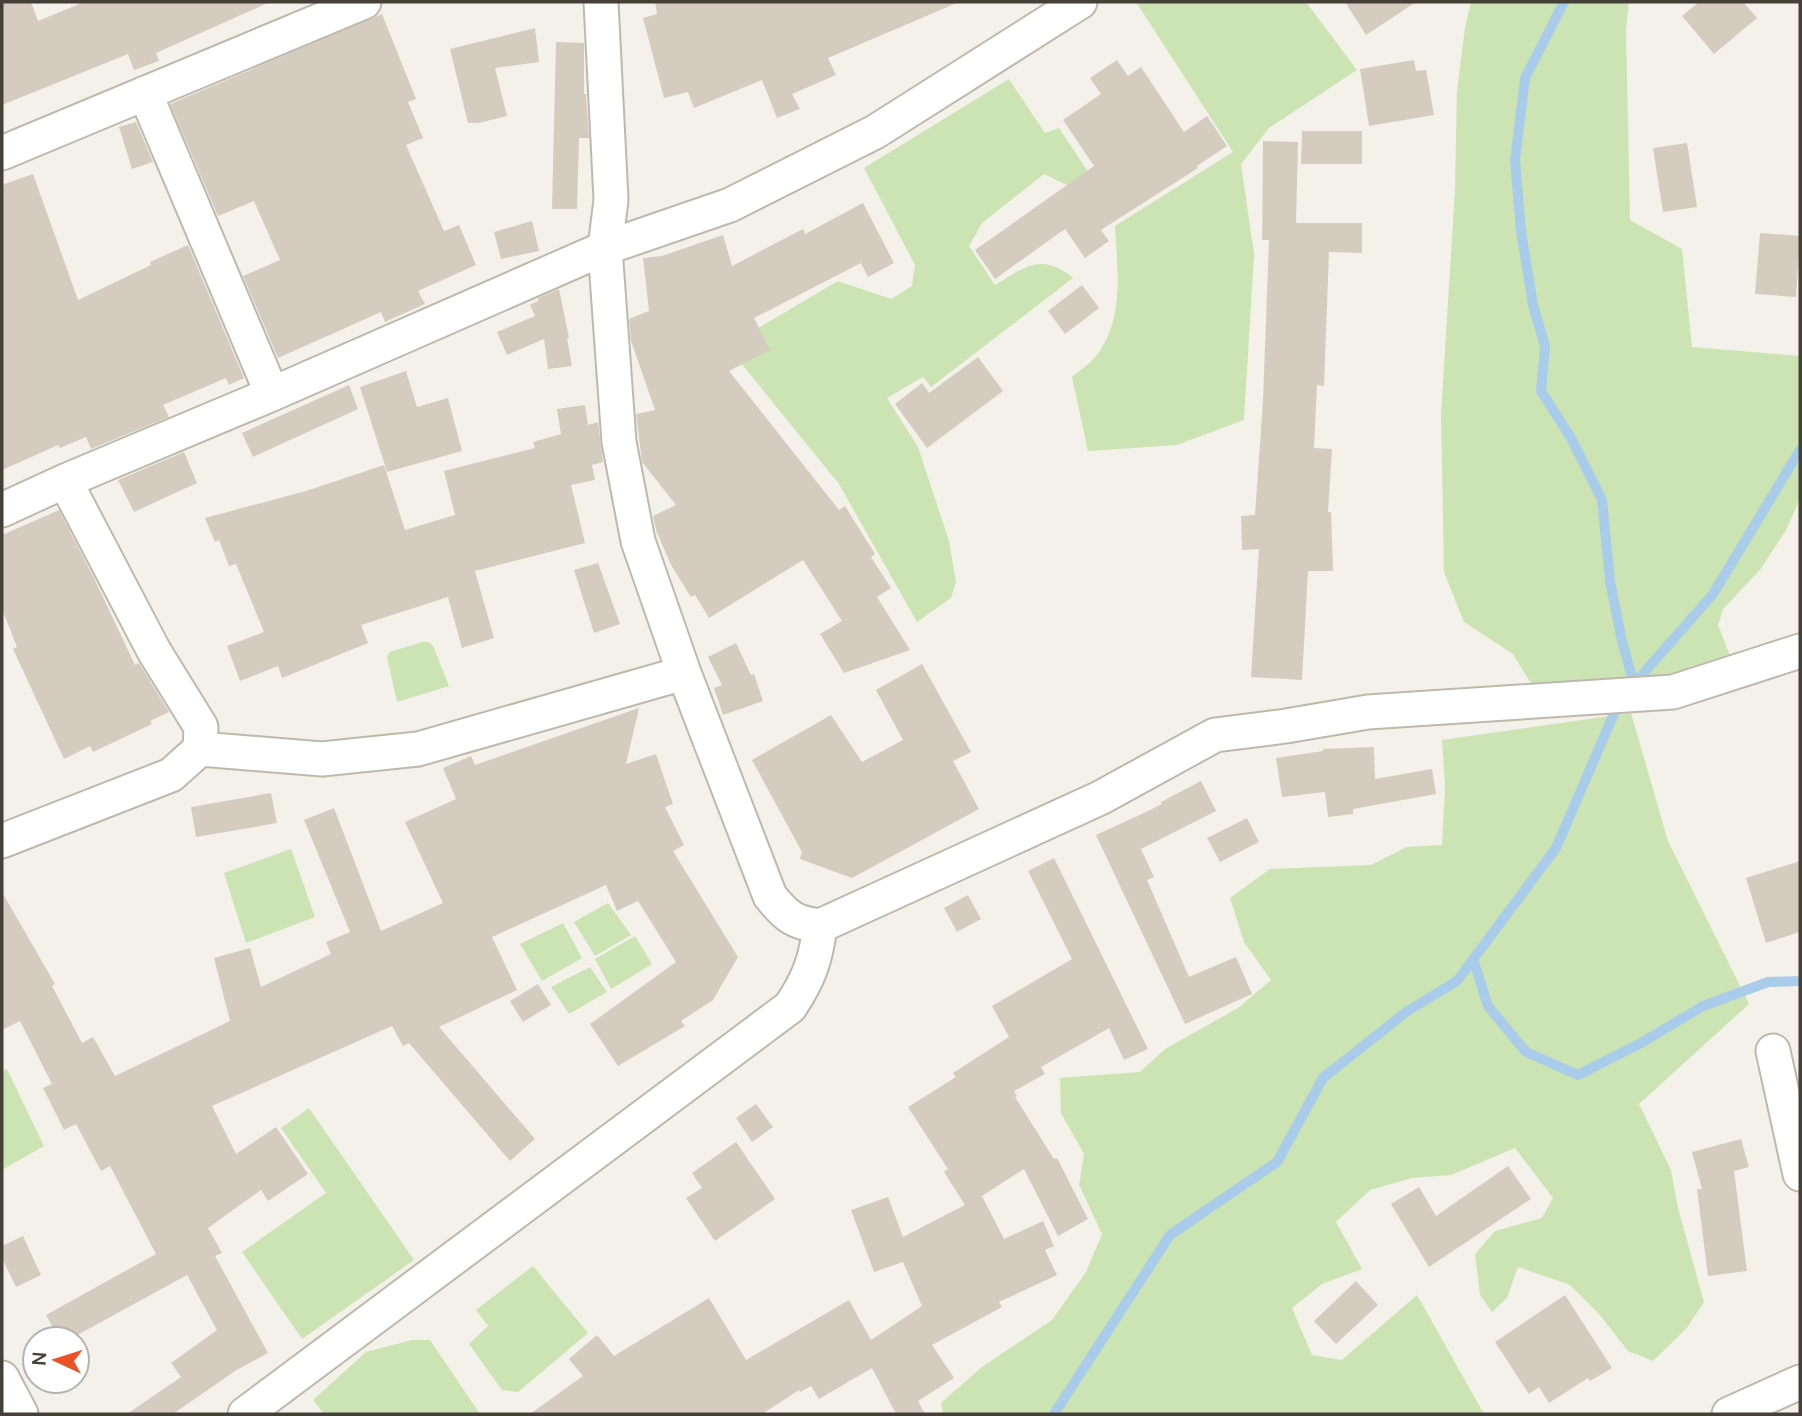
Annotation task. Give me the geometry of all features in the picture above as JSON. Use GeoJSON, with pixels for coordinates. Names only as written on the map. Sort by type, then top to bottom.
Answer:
{"type":"FeatureCollection","features":[{"type":"Feature","properties":{"kind":"street"},"geometry":{"type":"LineString","coordinates":[[2,153],[364,2]]}},
{"type":"Feature","properties":{"kind":"street"},"geometry":{"type":"LineString","coordinates":[[601,2],[611,200],[604,248],[619,442],[638,541],[684,673],[770,896],[782,911],[799,923],[820,926],[1100,798],[1215,735],[1368,712],[1673,692],[1800,651]]}},
{"type":"Feature","properties":{"kind":"street"},"geometry":{"type":"LineString","coordinates":[[2,510],[604,248],[730,205],[875,132],[1080,2]]}},
{"type":"Feature","properties":{"kind":"street"},"geometry":{"type":"LineString","coordinates":[[145,93],[272,394]]}},
{"type":"Feature","properties":{"kind":"street"},"geometry":{"type":"LineString","coordinates":[[2,841],[171,775],[200,749],[201,727],[154,651],[65,481]]}},
{"type":"Feature","properties":{"kind":"street"},"geometry":{"type":"LineString","coordinates":[[200,749],[322,759],[418,749],[684,673]]}},
{"type":"Feature","properties":{"kind":"street"},"geometry":{"type":"LineString","coordinates":[[246,1414],[790,1007],[806,984],[816,954],[820,926]]}},
{"type":"Feature","properties":{"kind":"street"},"geometry":{"type":"LineString","coordinates":[[1773,1051],[1800,1174]]}},
{"type":"Feature","properties":{"kind":"street"},"geometry":{"type":"LineString","coordinates":[[2,1378],[21,1414]]}},
{"type":"Feature","properties":{"kind":"street"},"geometry":{"type":"LineString","coordinates":[[1740,1412],[1800,1382]]}},
{"type":"Feature","properties":{"kind":"green space"},"geometry":{"type":"Polygon","coordinates":[[[1136,2],[1306,2],[1357,70],[1269,128],[1241,164],[1254,254],[1244,420],[1177,445],[1088,451],[1072,377],[1097,355],[1112,325],[1118,276],[1115,226],[1233,152],[1136,2]]]}},
{"type":"Feature","properties":{"kind":"green space"},"geometry":{"type":"Polygon","coordinates":[[[1471,2],[1629,2],[1626,28],[1630,220],[1682,249],[1692,347],[1800,356],[1800,499],[1786,530],[1760,570],[1723,609],[1718,625],[1730,656],[1683,682],[1535,690],[1513,654],[1464,622],[1444,572],[1441,413],[1455,189],[1457,91],[1471,2]]]}},
{"type":"Feature","properties":{"kind":"green space"},"geometry":{"type":"Polygon","coordinates":[[[1009,79],[1045,133],[1059,128],[1095,182],[1081,192],[1044,174],[982,223],[969,246],[995,285],[1025,268],[1043,264],[1062,270],[1073,278],[931,387],[923,377],[887,398],[918,447],[949,541],[956,582],[951,598],[917,622],[839,484],[732,352],[736,341],[838,281],[891,299],[912,286],[915,265],[864,168],[1009,79]]]}},
{"type":"Feature","properties":{"kind":"green space"},"geometry":{"type":"Polygon","coordinates":[[[429,642],[433,646],[449,686],[397,702],[387,657],[390,652],[429,642]]]}},
{"type":"Feature","properties":{"kind":"green space"},"geometry":{"type":"Polygon","coordinates":[[[1631,713],[1668,841],[1749,1004],[1639,1104],[1671,1170],[1678,1208],[1704,1302],[1686,1329],[1653,1361],[1628,1351],[1599,1314],[1570,1285],[1518,1267],[1507,1298],[1492,1312],[1480,1295],[1475,1254],[1495,1231],[1542,1218],[1553,1198],[1515,1148],[1451,1175],[1412,1178],[1370,1190],[1336,1222],[1362,1269],[1322,1284],[1292,1308],[1312,1355],[1342,1360],[1417,1295],[1484,1414],[943,1414],[941,1403],[982,1367],[1052,1320],[1086,1272],[1102,1234],[1079,1185],[1084,1154],[1061,1113],[1060,1078],[1140,1072],[1165,1049],[1238,1008],[1271,980],[1244,942],[1230,898],[1270,869],[1371,865],[1407,847],[1442,845],[1445,787],[1442,740],[1631,713]]]}},
{"type":"Feature","properties":{"kind":"green space"},"geometry":{"type":"Polygon","coordinates":[[[291,849],[315,917],[246,943],[224,873],[291,849]]]}},
{"type":"Feature","properties":{"kind":"green space"},"geometry":{"type":"Polygon","coordinates":[[[608,903],[631,935],[595,956],[574,922],[608,903]]]}},
{"type":"Feature","properties":{"kind":"green space"},"geometry":{"type":"Polygon","coordinates":[[[563,923],[582,958],[542,981],[520,944],[563,923]]]}},
{"type":"Feature","properties":{"kind":"green space"},"geometry":{"type":"Polygon","coordinates":[[[635,936],[652,964],[611,989],[595,959],[635,936]]]}},
{"type":"Feature","properties":{"kind":"green space"},"geometry":{"type":"Polygon","coordinates":[[[590,967],[607,992],[569,1014],[551,987],[590,967]]]}},
{"type":"Feature","properties":{"kind":"green space"},"geometry":{"type":"Polygon","coordinates":[[[7,1069],[44,1146],[2,1170],[2,1071],[7,1069]]]}},
{"type":"Feature","properties":{"kind":"green space"},"geometry":{"type":"Polygon","coordinates":[[[309,1108],[414,1260],[302,1339],[242,1252],[326,1193],[281,1128],[309,1108]]]}},
{"type":"Feature","properties":{"kind":"green space"},"geometry":{"type":"Polygon","coordinates":[[[533,1266],[588,1333],[518,1392],[502,1390],[469,1344],[488,1326],[476,1310],[533,1266]]]}},
{"type":"Feature","properties":{"kind":"green space"},"geometry":{"type":"Polygon","coordinates":[[[412,1340],[430,1340],[480,1414],[324,1414],[313,1400],[366,1352],[412,1340]]]}},
{"type":"Feature","properties":{"kind":"building"},"geometry":{"type":"Polygon","coordinates":[[[2,2],[31,2],[38,21],[84,2],[270,2],[156,53],[159,61],[134,70],[128,54],[2,105],[2,2]]]}},
{"type":"Feature","properties":{"kind":"building"},"geometry":{"type":"Polygon","coordinates":[[[655,2],[959,2],[828,58],[836,75],[792,94],[800,109],[777,118],[762,80],[694,108],[688,92],[664,98],[643,18],[657,14],[655,2]]]}},
{"type":"Feature","properties":{"kind":"building"},"geometry":{"type":"Polygon","coordinates":[[[1345,2],[1416,2],[1366,35],[1345,2]]]}},
{"type":"Feature","properties":{"kind":"building"},"geometry":{"type":"Polygon","coordinates":[[[1699,2],[1743,2],[1757,18],[1714,54],[1682,16],[1699,2]]]}},
{"type":"Feature","properties":{"kind":"building"},"geometry":{"type":"Polygon","coordinates":[[[382,14],[416,99],[408,102],[423,138],[406,145],[444,231],[459,225],[476,265],[418,291],[425,304],[385,322],[381,312],[278,358],[243,276],[280,260],[254,201],[218,216],[170,104],[382,14]]]}},
{"type":"Feature","properties":{"kind":"building"},"geometry":{"type":"Polygon","coordinates":[[[535,28],[539,62],[495,68],[507,116],[468,123],[450,49],[535,28]]]}},
{"type":"Feature","properties":{"kind":"building"},"geometry":{"type":"Polygon","coordinates":[[[556,42],[584,43],[584,94],[589,138],[579,138],[577,209],[552,209],[556,42]]]}},
{"type":"Feature","properties":{"kind":"building"},"geometry":{"type":"Polygon","coordinates":[[[1117,60],[1128,76],[1141,67],[1184,132],[1207,116],[1227,146],[1197,166],[1198,168],[1101,230],[1109,241],[1085,258],[1065,229],[995,279],[975,250],[1094,166],[1063,120],[1101,94],[1090,78],[1117,60]]]}},
{"type":"Feature","properties":{"kind":"building"},"geometry":{"type":"Polygon","coordinates":[[[1414,60],[1416,71],[1426,70],[1434,115],[1369,126],[1360,69],[1414,60]]]}},
{"type":"Feature","properties":{"kind":"building"},"geometry":{"type":"Polygon","coordinates":[[[136,122],[153,162],[132,169],[119,127],[136,122]]]}},
{"type":"Feature","properties":{"kind":"building"},"geometry":{"type":"Polygon","coordinates":[[[1302,131],[1362,131],[1362,164],[1301,164],[1302,131]]]}},
{"type":"Feature","properties":{"kind":"building"},"geometry":{"type":"Polygon","coordinates":[[[1263,141],[1298,142],[1296,223],[1362,223],[1362,253],[1329,252],[1324,386],[1317,385],[1314,448],[1332,449],[1328,512],[1331,512],[1333,571],[1308,571],[1302,680],[1251,677],[1259,549],[1242,550],[1241,516],[1255,515],[1263,401],[1269,240],[1262,240],[1263,141]]]}},
{"type":"Feature","properties":{"kind":"building"},"geometry":{"type":"Polygon","coordinates":[[[1687,143],[1697,207],[1663,212],[1653,148],[1687,143]]]}},
{"type":"Feature","properties":{"kind":"building"},"geometry":{"type":"Polygon","coordinates":[[[33,174],[78,300],[188,245],[244,378],[229,385],[226,378],[163,405],[169,417],[91,449],[86,437],[60,448],[58,445],[2,470],[2,185],[33,174]]]}},
{"type":"Feature","properties":{"kind":"building"},"geometry":{"type":"Polygon","coordinates":[[[863,203],[894,263],[868,277],[861,263],[754,318],[770,350],[729,371],[839,510],[845,506],[875,554],[871,557],[891,588],[877,597],[910,650],[844,673],[820,634],[842,621],[803,560],[709,618],[695,595],[691,597],[671,565],[653,516],[676,505],[642,462],[636,414],[655,410],[631,341],[629,319],[649,311],[643,258],[662,256],[723,235],[732,266],[803,229],[805,234],[863,203]]]}},
{"type":"Feature","properties":{"kind":"building"},"geometry":{"type":"Polygon","coordinates":[[[532,221],[539,251],[501,259],[494,232],[532,221]]]}},
{"type":"Feature","properties":{"kind":"building"},"geometry":{"type":"Polygon","coordinates":[[[1760,233],[1800,236],[1796,297],[1755,294],[1760,233]]]}},
{"type":"Feature","properties":{"kind":"building"},"geometry":{"type":"Polygon","coordinates":[[[1082,285],[1099,308],[1065,334],[1048,311],[1082,285]]]}},
{"type":"Feature","properties":{"kind":"building"},"geometry":{"type":"Polygon","coordinates":[[[559,289],[572,366],[548,369],[544,339],[507,355],[497,332],[535,316],[530,305],[538,301],[538,298],[559,289]]]}},
{"type":"Feature","properties":{"kind":"building"},"geometry":{"type":"Polygon","coordinates":[[[978,357],[1003,391],[927,448],[895,404],[922,383],[929,393],[978,357]]]}},
{"type":"Feature","properties":{"kind":"building"},"geometry":{"type":"Polygon","coordinates":[[[406,371],[417,407],[448,398],[462,451],[387,472],[360,387],[406,371]]]}},
{"type":"Feature","properties":{"kind":"building"},"geometry":{"type":"Polygon","coordinates":[[[349,385],[358,409],[253,457],[242,433],[349,385]]]}},
{"type":"Feature","properties":{"kind":"building"},"geometry":{"type":"Polygon","coordinates":[[[585,405],[588,425],[598,422],[603,462],[592,465],[595,480],[571,485],[585,543],[475,571],[494,638],[462,648],[448,597],[361,625],[368,643],[282,678],[278,666],[240,681],[227,646],[264,632],[236,564],[229,566],[219,540],[215,542],[205,518],[306,491],[384,465],[405,530],[455,515],[444,471],[535,448],[533,442],[561,434],[557,409],[585,405]]]}},
{"type":"Feature","properties":{"kind":"building"},"geometry":{"type":"Polygon","coordinates":[[[184,452],[197,483],[134,512],[118,480],[184,452]]]}},
{"type":"Feature","properties":{"kind":"building"},"geometry":{"type":"Polygon","coordinates":[[[59,510],[135,665],[139,663],[169,712],[150,721],[152,724],[93,752],[90,746],[64,759],[13,649],[17,647],[2,609],[2,535],[59,510]]]}},
{"type":"Feature","properties":{"kind":"building"},"geometry":{"type":"Polygon","coordinates":[[[598,563],[620,624],[594,633],[574,570],[598,563]]]}},
{"type":"Feature","properties":{"kind":"building"},"geometry":{"type":"Polygon","coordinates":[[[736,643],[751,675],[754,674],[763,701],[723,715],[714,688],[722,685],[708,657],[736,643]]]}},
{"type":"Feature","properties":{"kind":"building"},"geometry":{"type":"Polygon","coordinates":[[[922,664],[971,752],[953,761],[979,809],[852,878],[800,859],[802,852],[752,760],[831,715],[862,762],[903,740],[876,690],[922,664]]]}},
{"type":"Feature","properties":{"kind":"building"},"geometry":{"type":"Polygon","coordinates":[[[639,708],[626,764],[656,754],[673,804],[665,807],[684,845],[673,851],[738,957],[713,1000],[681,1021],[685,1026],[618,1066],[590,1024],[676,962],[638,901],[617,911],[606,885],[492,937],[517,990],[439,1027],[535,1139],[510,1161],[409,1043],[403,1046],[392,1026],[212,1106],[236,1154],[276,1127],[308,1174],[268,1201],[261,1190],[208,1228],[222,1253],[215,1256],[268,1353],[235,1371],[173,1414],[127,1414],[181,1377],[171,1363],[217,1330],[187,1275],[91,1328],[91,1325],[51,1325],[46,1315],[156,1254],[110,1166],[101,1171],[76,1124],[64,1130],[43,1088],[52,1084],[20,1021],[2,1030],[2,892],[55,984],[52,986],[82,1043],[93,1037],[115,1076],[230,1021],[214,958],[250,948],[261,987],[331,954],[326,942],[350,932],[304,820],[334,808],[381,931],[443,903],[405,822],[456,799],[443,768],[471,756],[475,765],[639,708]]]}},
{"type":"Feature","properties":{"kind":"building"},"geometry":{"type":"Polygon","coordinates":[[[1374,747],[1375,779],[1432,769],[1436,794],[1353,809],[1353,814],[1328,817],[1325,792],[1282,797],[1276,758],[1323,749],[1374,747]]]}},
{"type":"Feature","properties":{"kind":"building"},"geometry":{"type":"Polygon","coordinates":[[[1201,781],[1216,811],[1141,849],[1154,877],[1147,880],[1189,977],[1236,957],[1252,994],[1185,1024],[1096,835],[1162,804],[1161,802],[1201,781]]]}},
{"type":"Feature","properties":{"kind":"building"},"geometry":{"type":"Polygon","coordinates":[[[271,793],[277,823],[196,837],[191,807],[271,793]]]}},
{"type":"Feature","properties":{"kind":"building"},"geometry":{"type":"Polygon","coordinates":[[[1247,818],[1259,842],[1220,862],[1207,838],[1247,818]]]}},
{"type":"Feature","properties":{"kind":"building"},"geometry":{"type":"Polygon","coordinates":[[[1054,858],[1148,1049],[1124,1060],[1109,1028],[1041,1067],[1045,1074],[1014,1091],[1017,1096],[1015,1097],[1054,1159],[1057,1158],[1088,1219],[1058,1236],[1024,1169],[982,1196],[1004,1239],[1043,1221],[1054,1246],[1045,1250],[1057,1275],[999,1302],[1002,1307],[932,1345],[954,1378],[918,1401],[925,1414],[896,1414],[872,1368],[819,1399],[811,1386],[800,1392],[799,1390],[762,1414],[530,1414],[583,1376],[569,1359],[597,1335],[614,1356],[709,1298],[746,1360],[849,1300],[871,1340],[922,1306],[903,1262],[874,1272],[851,1210],[888,1197],[903,1237],[965,1205],[944,1172],[948,1169],[908,1107],[956,1077],[953,1073],[1009,1037],[992,1006],[1072,959],[1028,871],[1054,858]]]}},
{"type":"Feature","properties":{"kind":"building"},"geometry":{"type":"Polygon","coordinates":[[[1800,861],[1800,932],[1766,943],[1746,878],[1800,861]]]}},
{"type":"Feature","properties":{"kind":"building"},"geometry":{"type":"Polygon","coordinates":[[[968,895],[981,919],[957,932],[944,908],[968,895]]]}},
{"type":"Feature","properties":{"kind":"building"},"geometry":{"type":"Polygon","coordinates":[[[538,984],[551,1005],[523,1022],[510,1001],[538,984]]]}},
{"type":"Feature","properties":{"kind":"building"},"geometry":{"type":"Polygon","coordinates":[[[756,1104],[773,1127],[752,1142],[736,1118],[756,1104]]]}},
{"type":"Feature","properties":{"kind":"building"},"geometry":{"type":"Polygon","coordinates":[[[1741,1139],[1749,1167],[1734,1171],[1747,1271],[1708,1276],[1697,1189],[1702,1189],[1692,1152],[1741,1139]]]}},
{"type":"Feature","properties":{"kind":"building"},"geometry":{"type":"Polygon","coordinates":[[[736,1142],[775,1199],[715,1241],[686,1198],[702,1188],[692,1173],[736,1142]]]}},
{"type":"Feature","properties":{"kind":"building"},"geometry":{"type":"Polygon","coordinates":[[[1508,1166],[1531,1199],[1429,1267],[1391,1204],[1419,1187],[1436,1216],[1508,1166]]]}},
{"type":"Feature","properties":{"kind":"building"},"geometry":{"type":"Polygon","coordinates":[[[23,1236],[41,1275],[16,1287],[2,1258],[2,1246],[23,1236]]]}},
{"type":"Feature","properties":{"kind":"building"},"geometry":{"type":"Polygon","coordinates":[[[1356,1281],[1378,1305],[1336,1344],[1314,1321],[1356,1281]]]}},
{"type":"Feature","properties":{"kind":"building"},"geometry":{"type":"Polygon","coordinates":[[[1565,1295],[1612,1368],[1590,1381],[1588,1378],[1549,1403],[1539,1387],[1529,1394],[1495,1342],[1565,1295]]]}},
{"type":"Feature","properties":{"kind":"waterway"},"geometry":{"type":"LineString","coordinates":[[1564,2],[1525,78],[1515,160],[1521,231],[1533,305],[1545,346],[1541,391],[1571,438],[1602,500],[1610,581],[1634,685]]}},
{"type":"Feature","properties":{"kind":"waterway"},"geometry":{"type":"LineString","coordinates":[[1633,685],[1713,594],[1800,450]]}},
{"type":"Feature","properties":{"kind":"waterway"},"geometry":{"type":"LineString","coordinates":[[1054,1414],[1170,1235],[1277,1162],[1323,1078],[1406,1012],[1457,981],[1556,848],[1619,702]]}},
{"type":"Feature","properties":{"kind":"waterway"},"geometry":{"type":"LineString","coordinates":[[1473,959],[1488,1006],[1526,1052],[1578,1075],[1641,1043],[1703,1006],[1768,982],[1800,981]]}}]}
